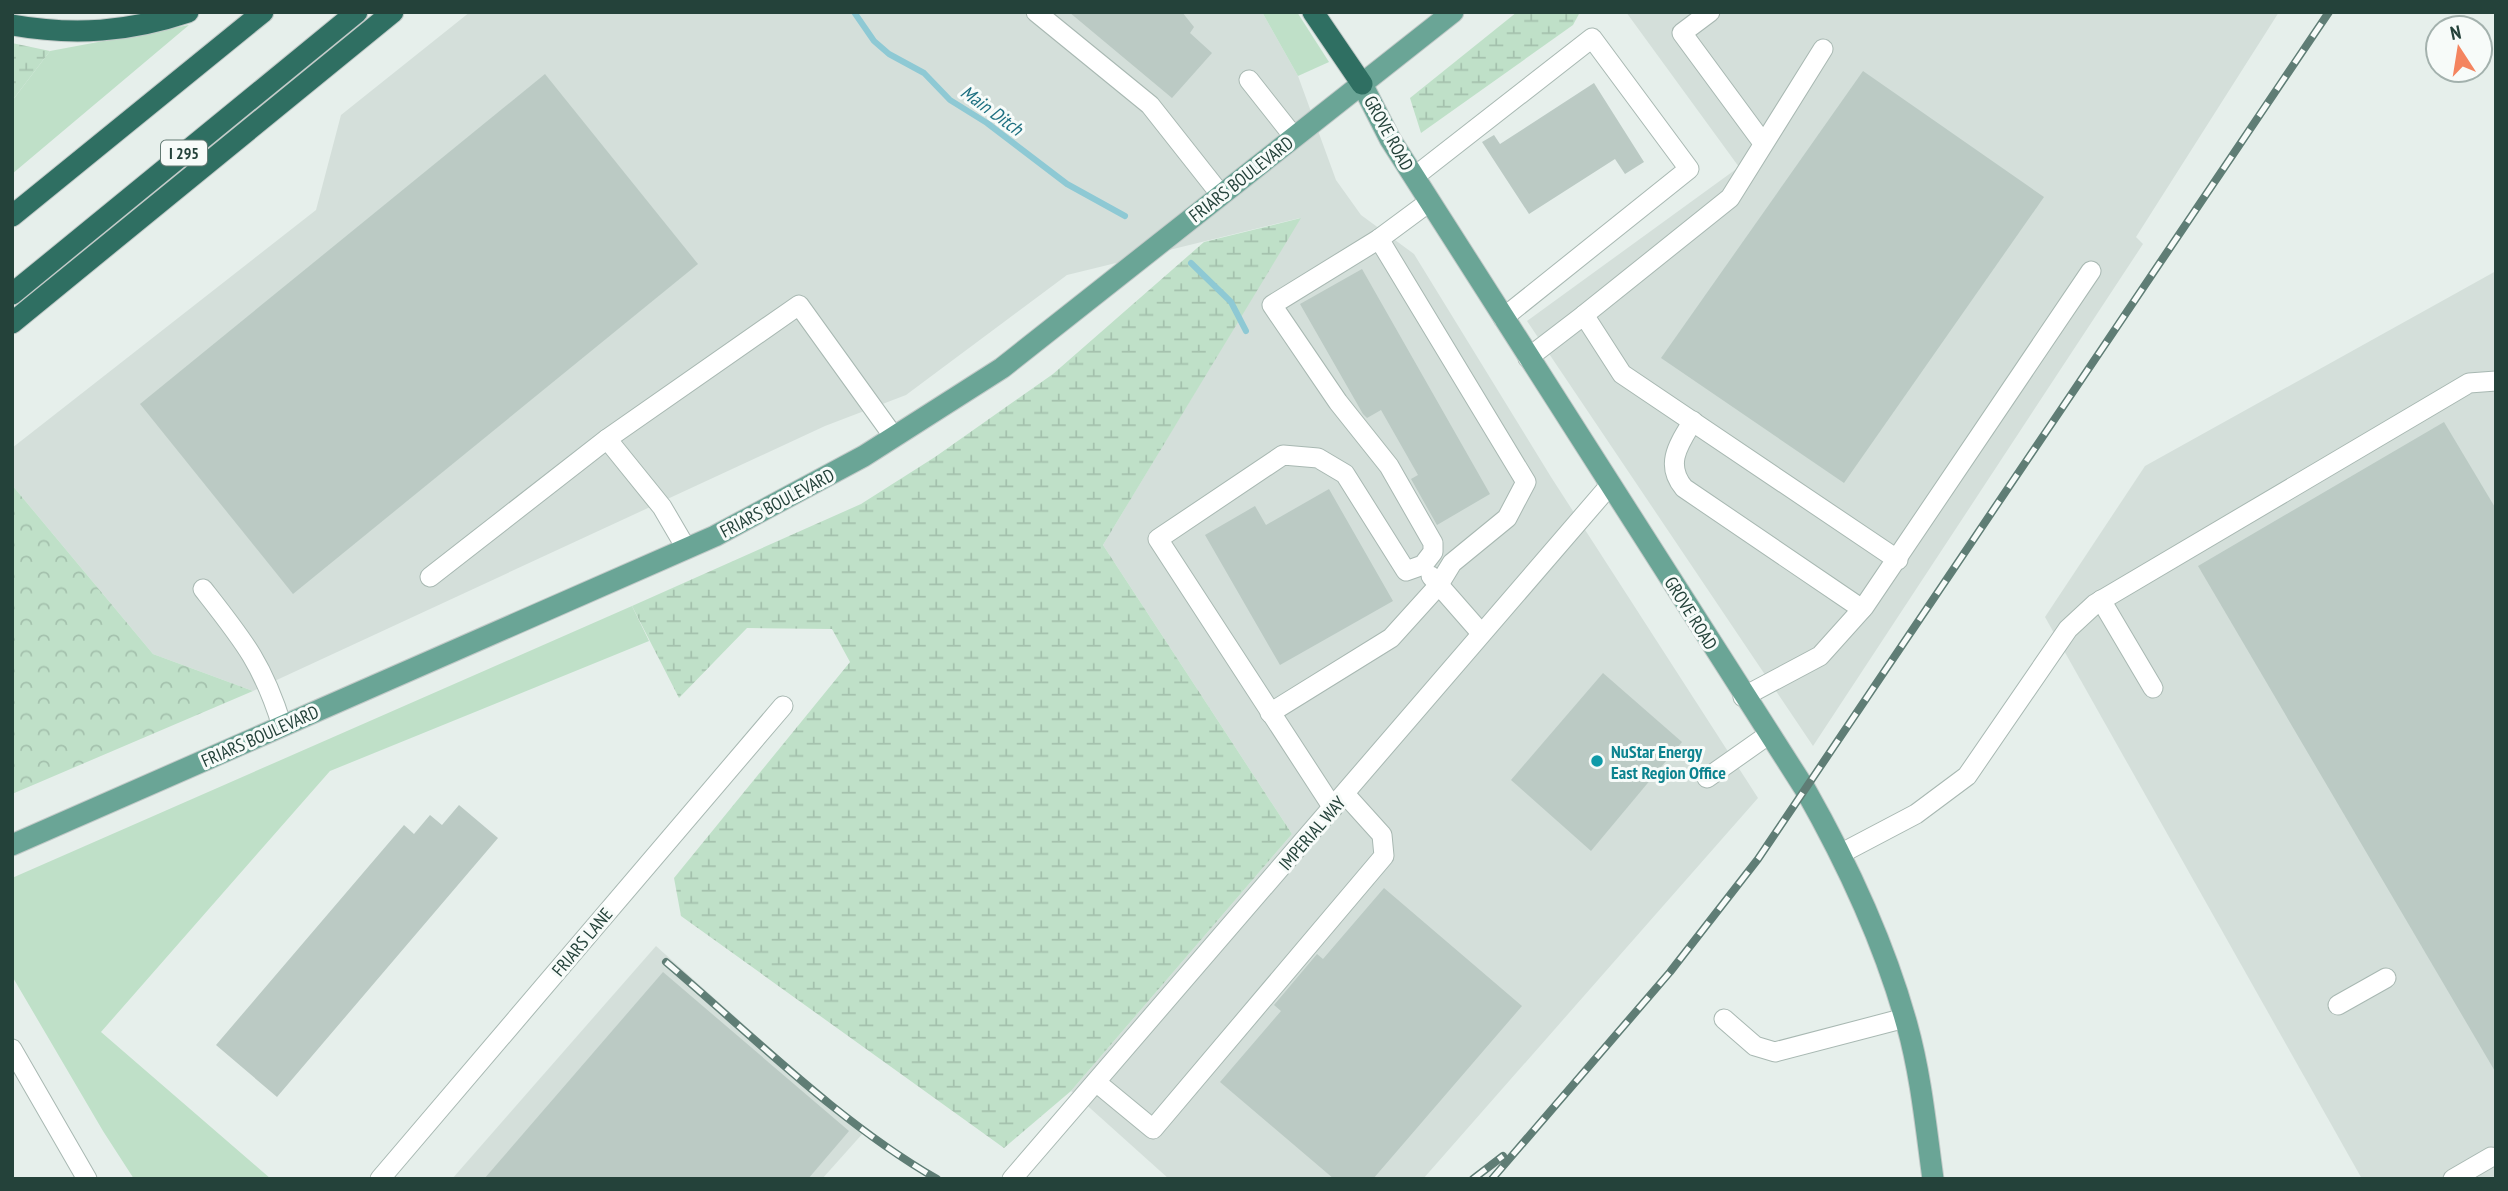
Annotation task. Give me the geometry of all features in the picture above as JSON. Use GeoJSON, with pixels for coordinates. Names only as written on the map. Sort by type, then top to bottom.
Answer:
{"type":"FeatureCollection","features":[{"type":"Feature","properties":{"kind":"highway"},"geometry":{"type":"LineString","coordinates":[[12,25],[52,33],[97,33],[140,26],[188,12]]}},
{"type":"Feature","properties":{"kind":"highway"},"geometry":{"type":"LineString","coordinates":[[12,216],[263,12]]}},
{"type":"Feature","properties":{"kind":"highway","name":"I 295"},"geometry":{"type":"LineString","coordinates":[[12,293],[357,12]]}},
{"type":"Feature","properties":{"kind":"highway"},"geometry":{"type":"LineString","coordinates":[[12,323],[393,12]]}},
{"type":"Feature","properties":{"kind":"highway"},"geometry":{"type":"LineString","coordinates":[[1313,12],[1362,84]]}},
{"type":"Feature","properties":{"kind":"main road","name":"FRIARS BOULEVARD"},"geometry":{"type":"LineString","coordinates":[[12,845],[686,548],[788,499],[894,437],[1002,368],[1453,12]]}},
{"type":"Feature","properties":{"kind":"main road","name":"GROVE ROAD"},"geometry":{"type":"LineString","coordinates":[[1362,84],[1429,202],[1805,789],[1840,854],[1884,952],[1905,1018],[1915,1058],[1933,1179]]}},
{"type":"Feature","properties":{"kind":"street"},"geometry":{"type":"LineString","coordinates":[[1036,12],[1150,105],[1221,195]]}},
{"type":"Feature","properties":{"kind":"street"},"geometry":{"type":"LineString","coordinates":[[1710,12],[1682,33],[1763,143]]}},
{"type":"Feature","properties":{"kind":"street"},"geometry":{"type":"LineString","coordinates":[[1414,177],[1592,38],[1689,169],[1503,318]]}},
{"type":"Feature","properties":{"kind":"street"},"geometry":{"type":"LineString","coordinates":[[1528,358],[1730,198],[1823,49]]}},
{"type":"Feature","properties":{"kind":"street"},"geometry":{"type":"LineString","coordinates":[[1249,80],[1294,137]]}},
{"type":"Feature","properties":{"kind":"street"},"geometry":{"type":"LineString","coordinates":[[1096,1082],[1153,1129],[1384,856],[1382,835],[1339,801],[1270,713],[1158,539],[1283,455],[1318,458],[1345,474],[1406,571],[1423,565],[1433,552],[1433,543],[1389,466],[1338,402],[1272,305],[1379,239],[1429,202]]}},
{"type":"Feature","properties":{"kind":"street"},"geometry":{"type":"LineString","coordinates":[[1270,713],[1391,638],[1438,586],[1452,563],[1507,519],[1526,482],[1379,239]]}},
{"type":"Feature","properties":{"kind":"street"},"geometry":{"type":"LineString","coordinates":[[1743,696],[1820,656],[1862,609],[1898,560],[2091,271]]}},
{"type":"Feature","properties":{"kind":"street"},"geometry":{"type":"LineString","coordinates":[[430,576],[607,439],[799,305],[894,437]]}},
{"type":"Feature","properties":{"kind":"street"},"geometry":{"type":"LineString","coordinates":[[1584,315],[1622,374],[1898,560]]}},
{"type":"Feature","properties":{"kind":"street"},"geometry":{"type":"LineString","coordinates":[[1840,854],[1916,814],[1967,776],[2068,629],[2101,600],[2469,383],[2496,381]]}},
{"type":"Feature","properties":{"kind":"street"},"geometry":{"type":"LineString","coordinates":[[1693,421],[1677,447],[1673,462],[1675,476],[1684,488],[1862,609]]}},
{"type":"Feature","properties":{"kind":"street"},"geometry":{"type":"LineString","coordinates":[[607,439],[662,507],[686,548]]}},
{"type":"Feature","properties":{"kind":"street","name":"IMPERIAL WAY"},"geometry":{"type":"LineString","coordinates":[[1012,1179],[1610,485]]}},
{"type":"Feature","properties":{"kind":"street"},"geometry":{"type":"LineString","coordinates":[[1423,565],[1438,586],[1481,633]]}},
{"type":"Feature","properties":{"kind":"street"},"geometry":{"type":"LineString","coordinates":[[203,589],[253,652],[270,686],[282,726]]}},
{"type":"Feature","properties":{"kind":"street"},"geometry":{"type":"LineString","coordinates":[[2101,600],[2153,688]]}},
{"type":"Feature","properties":{"kind":"street","name":"FRIARS LANE"},"geometry":{"type":"LineString","coordinates":[[380,1179],[783,706]]}},
{"type":"Feature","properties":{"kind":"street"},"geometry":{"type":"LineString","coordinates":[[1707,778],[1768,734]]}},
{"type":"Feature","properties":{"kind":"street"},"geometry":{"type":"LineString","coordinates":[[2338,1005],[2386,978]]}},
{"type":"Feature","properties":{"kind":"street"},"geometry":{"type":"LineString","coordinates":[[1724,1019],[1755,1046],[1775,1052],[1905,1018]]}},
{"type":"Feature","properties":{"kind":"street"},"geometry":{"type":"LineString","coordinates":[[12,1049],[87,1179]]}},
{"type":"Feature","properties":{"kind":"street"},"geometry":{"type":"LineString","coordinates":[[2453,1179],[2491,1157]]}},
{"type":"Feature","properties":{"kind":"shaded area"},"geometry":{"type":"Polygon","coordinates":[[[470,12],[1262,12],[1298,76],[1336,180],[1361,215],[1414,254],[1551,477],[1758,798],[1423,1179],[1169,1179],[1071,1091],[1292,834],[1103,545],[1300,218],[1067,275],[906,395],[825,426],[253,691],[153,654],[12,485],[12,448],[316,210],[341,115],[470,12]]]}},
{"type":"Feature","properties":{"kind":"shaded area"},"geometry":{"type":"Polygon","coordinates":[[[1626,12],[2279,12],[2136,237],[2143,244],[1813,746],[1527,321],[1739,167],[1626,12]]]}},
{"type":"Feature","properties":{"kind":"shaded area"},"geometry":{"type":"Polygon","coordinates":[[[2496,271],[2496,1179],[2362,1179],[2045,617],[2145,466],[2496,271]]]}},
{"type":"Feature","properties":{"kind":"shaded area"},"geometry":{"type":"Polygon","coordinates":[[[656,946],[864,1132],[822,1179],[452,1179],[656,946]]]}},
{"type":"Feature","properties":{"kind":"green space"},"geometry":{"type":"Polygon","coordinates":[[[1262,12],[1297,12],[1329,62],[1298,76],[1262,12]]]}},
{"type":"Feature","properties":{"kind":"green space"},"geometry":{"type":"Polygon","coordinates":[[[1517,12],[1580,12],[1573,25],[1421,133],[1410,98],[1517,12]]]}},
{"type":"Feature","properties":{"kind":"green space"},"geometry":{"type":"Polygon","coordinates":[[[189,25],[12,174],[12,101],[50,51],[189,25]]]}},
{"type":"Feature","properties":{"kind":"green space"},"geometry":{"type":"Polygon","coordinates":[[[12,43],[50,51],[12,101],[12,43]]]}},
{"type":"Feature","properties":{"kind":"green space"},"geometry":{"type":"Polygon","coordinates":[[[1301,218],[1103,545],[1292,834],[1071,1091],[1004,1148],[681,916],[674,878],[850,662],[832,629],[747,628],[679,698],[632,606],[861,504],[935,457],[1053,374],[1204,242],[1301,218]]]}},
{"type":"Feature","properties":{"kind":"green space"},"geometry":{"type":"Polygon","coordinates":[[[12,485],[153,654],[253,691],[12,794],[12,485]]]}},
{"type":"Feature","properties":{"kind":"green space"},"geometry":{"type":"Polygon","coordinates":[[[632,606],[649,641],[330,771],[101,1032],[271,1179],[134,1179],[12,976],[12,878],[632,606]]]}},
{"type":"Feature","properties":{"kind":"building"},"geometry":{"type":"Polygon","coordinates":[[[1069,12],[1182,12],[1194,27],[1190,33],[1212,53],[1172,98],[1069,12]]]}},
{"type":"Feature","properties":{"kind":"building"},"geometry":{"type":"Polygon","coordinates":[[[1863,71],[2044,197],[1844,483],[1661,358],[1863,71]]]}},
{"type":"Feature","properties":{"kind":"building"},"geometry":{"type":"Polygon","coordinates":[[[545,74],[698,264],[293,594],[140,404],[545,74]]]}},
{"type":"Feature","properties":{"kind":"building"},"geometry":{"type":"Polygon","coordinates":[[[1594,83],[1644,162],[1625,174],[1615,159],[1529,214],[1482,142],[1494,135],[1500,144],[1594,83]]]}},
{"type":"Feature","properties":{"kind":"building"},"geometry":{"type":"Polygon","coordinates":[[[1362,269],[1490,494],[1437,525],[1411,479],[1418,475],[1381,410],[1367,418],[1363,414],[1300,304],[1362,269]]]}},
{"type":"Feature","properties":{"kind":"building"},"geometry":{"type":"Polygon","coordinates":[[[2444,422],[2496,509],[2496,1073],[2198,566],[2444,422]]]}},
{"type":"Feature","properties":{"kind":"building"},"geometry":{"type":"Polygon","coordinates":[[[1329,489],[1393,601],[1280,665],[1205,535],[1255,506],[1266,525],[1329,489]]]}},
{"type":"Feature","properties":{"kind":"building","name":"NuStar Energy East Region Office"},"geometry":{"type":"Polygon","coordinates":[[[1603,673],[1682,742],[1591,851],[1511,780],[1603,673]]]}},
{"type":"Feature","properties":{"kind":"building"},"geometry":{"type":"Polygon","coordinates":[[[459,805],[498,838],[277,1097],[216,1045],[404,825],[414,834],[430,815],[442,825],[459,805]]]}},
{"type":"Feature","properties":{"kind":"building"},"geometry":{"type":"Polygon","coordinates":[[[1384,888],[1522,1006],[1373,1179],[1334,1179],[1220,1082],[1281,1011],[1274,1005],[1317,954],[1323,959],[1384,888]]]}},
{"type":"Feature","properties":{"kind":"building"},"geometry":{"type":"Polygon","coordinates":[[[663,972],[849,1131],[808,1179],[484,1179],[663,972]]]}},
{"type":"Feature","properties":{"kind":"waterway","name":"Main Ditch"},"geometry":{"type":"LineString","coordinates":[[854,12],[874,41],[889,54],[924,73],[950,100],[987,123],[1067,184],[1125,216]]}},
{"type":"Feature","properties":{"kind":"waterway","name":"Main Ditch"},"geometry":{"type":"LineString","coordinates":[[1191,263],[1231,302],[1246,331]]}},
{"type":"Feature","properties":{"kind":"railway"},"geometry":{"type":"LineString","coordinates":[[1492,1179],[1670,972],[1758,859],[2329,12]]}},
{"type":"Feature","properties":{"kind":"railway"},"geometry":{"type":"LineString","coordinates":[[666,962],[831,1105],[900,1156],[937,1179]]}},
{"type":"Feature","properties":{"kind":"railway"},"geometry":{"type":"LineString","coordinates":[[1473,1179],[1503,1156]]}},
{"type":"Feature","properties":{"kind":"place","name":"NuStar Energy East Region Office"},"geometry":{"type":"Point","coordinates":[1597,761]}}]}
